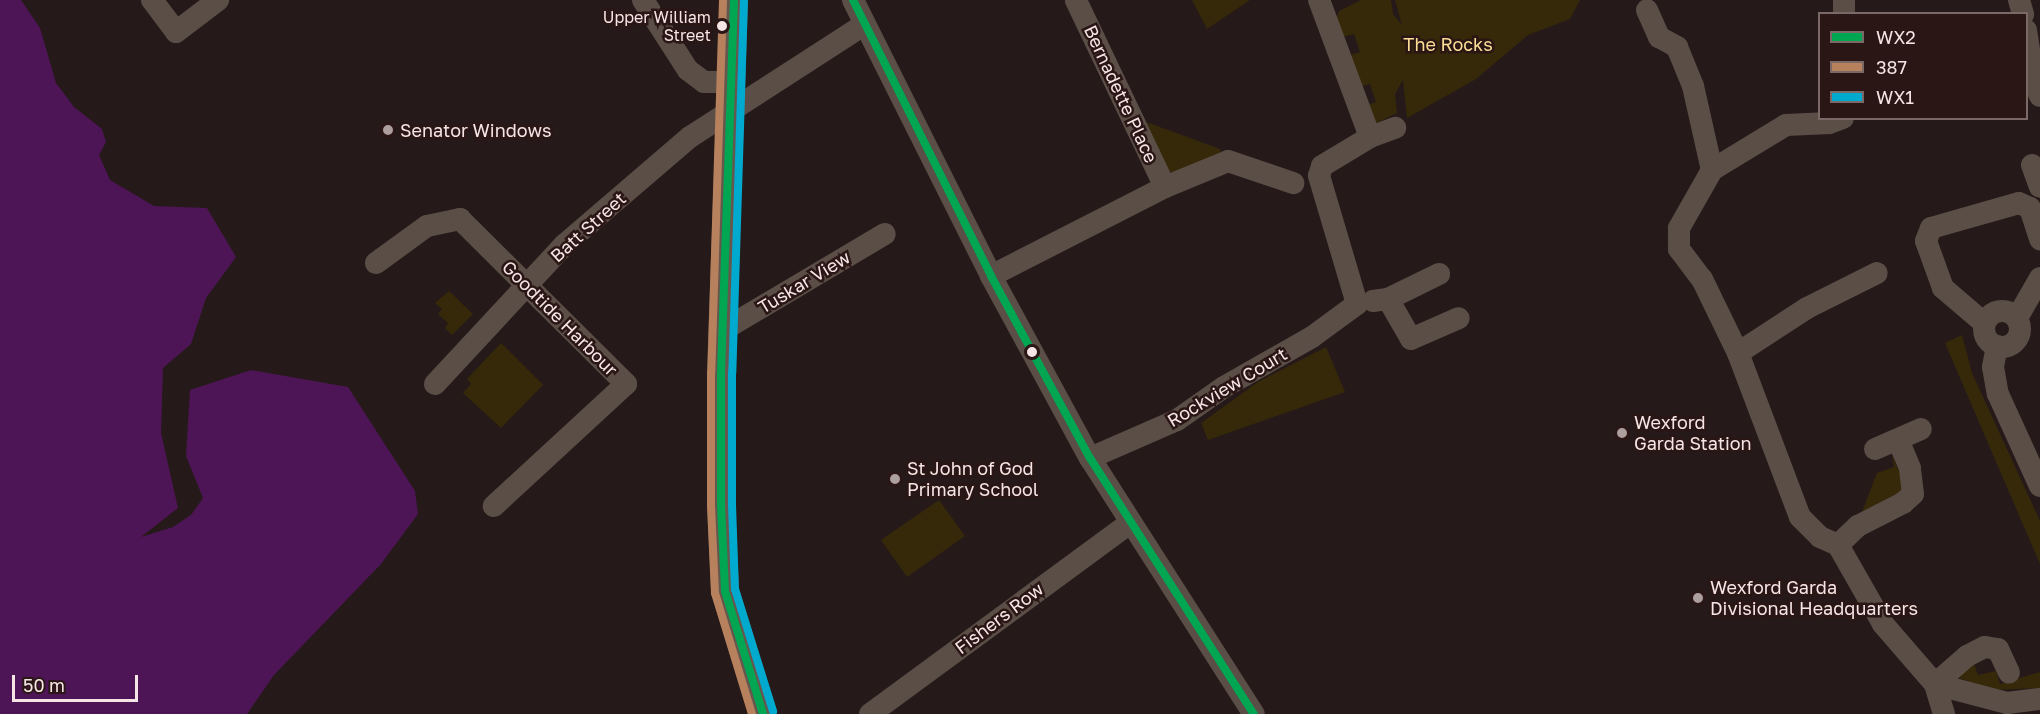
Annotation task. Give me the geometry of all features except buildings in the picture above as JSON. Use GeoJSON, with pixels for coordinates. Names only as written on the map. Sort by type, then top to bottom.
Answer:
{"type":"FeatureCollection","features":[{"type":"Feature","properties":{"kind":"main road"},"geometry":{"type":"LineString","coordinates":[[734,0],[723,330],[721,494],[725,591],[764,714]]}},
{"type":"Feature","properties":{"kind":"street"},"geometry":{"type":"LineString","coordinates":[[152,0],[176,32],[218,0]]}},
{"type":"Feature","properties":{"kind":"street"},"geometry":{"type":"LineString","coordinates":[[643,0],[688,70],[704,82],[731,82]]}},
{"type":"Feature","properties":{"kind":"street"},"geometry":{"type":"LineString","coordinates":[[853,0],[991,276],[1090,458],[1129,524],[1254,714]]}},
{"type":"Feature","properties":{"kind":"street","name":"Bernadette Place"},"geometry":{"type":"LineString","coordinates":[[1077,0],[1165,187]]}},
{"type":"Feature","properties":{"kind":"street"},"geometry":{"type":"LineString","coordinates":[[1324,1],[1370,137]]}},
{"type":"Feature","properties":{"kind":"street"},"geometry":{"type":"LineString","coordinates":[[1647,10],[1659,36],[1677,47],[1693,86],[1712,170]]}},
{"type":"Feature","properties":{"kind":"street"},"geometry":{"type":"LineString","coordinates":[[730,111],[864,25]]}},
{"type":"Feature","properties":{"kind":"street"},"geometry":{"type":"LineString","coordinates":[[2028,43],[2034,82],[2040,96]]}},
{"type":"Feature","properties":{"kind":"street","name":"Batt Street"},"geometry":{"type":"LineString","coordinates":[[435,384],[564,245],[672,153],[730,111]]}},
{"type":"Feature","properties":{"kind":"street"},"geometry":{"type":"LineString","coordinates":[[1837,120],[1829,123],[1786,125],[1712,170],[1679,228],[1679,249],[1702,279],[1738,353],[1800,517],[1820,537],[1838,545],[1883,624],[1935,684],[1944,714]]}},
{"type":"Feature","properties":{"kind":"street"},"geometry":{"type":"LineString","coordinates":[[1357,304],[1319,177],[1322,166],[1370,137],[1395,128]]}},
{"type":"Feature","properties":{"kind":"street"},"geometry":{"type":"LineString","coordinates":[[991,276],[1165,187],[1228,161],[1293,183]]}},
{"type":"Feature","properties":{"kind":"street"},"geometry":{"type":"LineString","coordinates":[[2032,165],[2040,187]]}},
{"type":"Feature","properties":{"kind":"street"},"geometry":{"type":"LineString","coordinates":[[2040,239],[2035,206],[2019,203],[1931,228],[1926,241],[1942,288],[1984,323],[1987,340],[1997,346],[2009,345],[2018,336],[2017,318],[2040,278]]}},
{"type":"Feature","properties":{"kind":"street","name":"Goodtide Harbour"},"geometry":{"type":"LineString","coordinates":[[376,263],[427,226],[460,219],[626,384],[494,506]]}},
{"type":"Feature","properties":{"kind":"street","name":"Tuskar View"},"geometry":{"type":"LineString","coordinates":[[723,330],[885,234]]}},
{"type":"Feature","properties":{"kind":"street"},"geometry":{"type":"LineString","coordinates":[[1738,353],[1807,308],[1876,273]]}},
{"type":"Feature","properties":{"kind":"street","name":"Rockview Court"},"geometry":{"type":"LineString","coordinates":[[1090,458],[1177,420],[1224,387],[1312,337],[1357,304],[1389,299],[1439,274]]}},
{"type":"Feature","properties":{"kind":"street"},"geometry":{"type":"LineString","coordinates":[[1389,299],[1412,349],[1459,318]]}},
{"type":"Feature","properties":{"kind":"street"},"geometry":{"type":"LineString","coordinates":[[1984,323],[1996,311],[2008,311],[2017,318]]}},
{"type":"Feature","properties":{"kind":"street"},"geometry":{"type":"LineString","coordinates":[[1997,346],[1993,367],[1998,394],[2040,486]]}},
{"type":"Feature","properties":{"kind":"street"},"geometry":{"type":"LineString","coordinates":[[1875,449],[1921,429]]}},
{"type":"Feature","properties":{"kind":"street"},"geometry":{"type":"LineString","coordinates":[[1838,545],[1858,526],[1904,503],[1913,494],[1910,468],[1898,440]]}},
{"type":"Feature","properties":{"kind":"street","name":"Fishers Row"},"geometry":{"type":"LineString","coordinates":[[870,714],[1129,524]]}},
{"type":"Feature","properties":{"kind":"street"},"geometry":{"type":"LineString","coordinates":[[1935,684],[1968,656],[1985,647],[1998,649],[2008,673]]}},
{"type":"Feature","properties":{"kind":"street"},"geometry":{"type":"LineString","coordinates":[[1935,684],[2007,703],[2040,699]]}},
{"type":"Feature","properties":{"kind":"green space"},"geometry":{"type":"Polygon","coordinates":[[[1192,0],[1250,0],[1207,29],[1192,0]]]}},
{"type":"Feature","properties":{"kind":"green space","name":"The Rocks"},"geometry":{"type":"Polygon","coordinates":[[[1361,0],[1391,0],[1393,14],[1402,25],[1395,0],[1580,0],[1570,19],[1528,35],[1476,79],[1407,118],[1403,80],[1395,94],[1397,113],[1376,123],[1365,106],[1376,102],[1370,84],[1359,87],[1347,56],[1360,52],[1354,34],[1342,37],[1336,20],[1339,11],[1361,0]]]}},
{"type":"Feature","properties":{"kind":"green space"},"geometry":{"type":"Polygon","coordinates":[[[1149,123],[1220,149],[1221,152],[1173,173],[1168,171],[1142,124],[1149,123]]]}},
{"type":"Feature","properties":{"kind":"green space"},"geometry":{"type":"Polygon","coordinates":[[[449,291],[473,314],[452,335],[445,328],[448,323],[438,314],[442,309],[435,303],[449,291]]]}},
{"type":"Feature","properties":{"kind":"green space"},"geometry":{"type":"Polygon","coordinates":[[[1962,335],[1972,373],[2040,521],[2040,564],[1945,343],[1962,335]]]}},
{"type":"Feature","properties":{"kind":"green space"},"geometry":{"type":"Polygon","coordinates":[[[501,343],[543,385],[501,428],[463,393],[471,384],[467,379],[501,343]]]}},
{"type":"Feature","properties":{"kind":"green space"},"geometry":{"type":"Polygon","coordinates":[[[1326,347],[1345,392],[1208,440],[1201,423],[1258,382],[1326,347]]]}},
{"type":"Feature","properties":{"kind":"green space"},"geometry":{"type":"Polygon","coordinates":[[[1892,455],[1906,488],[1860,517],[1877,473],[1894,467],[1892,455]]]}},
{"type":"Feature","properties":{"kind":"green space"},"geometry":{"type":"Polygon","coordinates":[[[939,500],[965,536],[907,577],[881,540],[939,500]]]}},
{"type":"Feature","properties":{"kind":"green space"},"geometry":{"type":"Polygon","coordinates":[[[1974,664],[1978,675],[1996,671],[2000,684],[2040,672],[2040,688],[1991,690],[1957,677],[1974,664]]]}},
{"type":"Feature","properties":{"kind":"shaded area"},"geometry":{"type":"Polygon","coordinates":[[[0,0],[21,0],[40,28],[56,83],[74,107],[102,129],[106,142],[99,155],[110,180],[154,206],[207,208],[236,257],[206,298],[191,344],[163,368],[161,433],[178,508],[141,537],[173,527],[191,515],[203,498],[186,456],[190,390],[251,370],[348,387],[415,491],[418,514],[381,564],[274,675],[247,714],[0,714],[0,0]]]}},
{"type":"Feature","properties":{"kind":"transit line","name":"387"},"geometry":{"type":"LineString","coordinates":[[723,0],[711,373],[711,505],[715,593],[752,714]]}},
{"type":"Feature","properties":{"kind":"transit line","name":"WX2"},"geometry":{"type":"LineString","coordinates":[[734,0],[721,373],[721,505],[725,591],[763,714]]}},
{"type":"Feature","properties":{"kind":"transit line","name":"WX1"},"geometry":{"type":"LineString","coordinates":[[744,0],[732,373],[732,505],[735,589],[773,711]]}},
{"type":"Feature","properties":{"kind":"transit line","name":"WX2"},"geometry":{"type":"LineString","coordinates":[[853,0],[991,276],[1090,458],[1254,714]]}},
{"type":"Feature","properties":{"kind":"place","name":"Upper William Street"},"geometry":{"type":"Point","coordinates":[722,26]}},
{"type":"Feature","properties":{"kind":"place","name":"Senator Windows"},"geometry":{"type":"Point","coordinates":[388,130]}},
{"type":"Feature","properties":{"kind":"place","name":"Wexford Garda Station"},"geometry":{"type":"Point","coordinates":[1622,433]}},
{"type":"Feature","properties":{"kind":"place","name":"St John of God Primary School"},"geometry":{"type":"Point","coordinates":[895,479]}},
{"type":"Feature","properties":{"kind":"place","name":"Wexford Garda Divisional Headquarters"},"geometry":{"type":"Point","coordinates":[1698,598]}}]}
